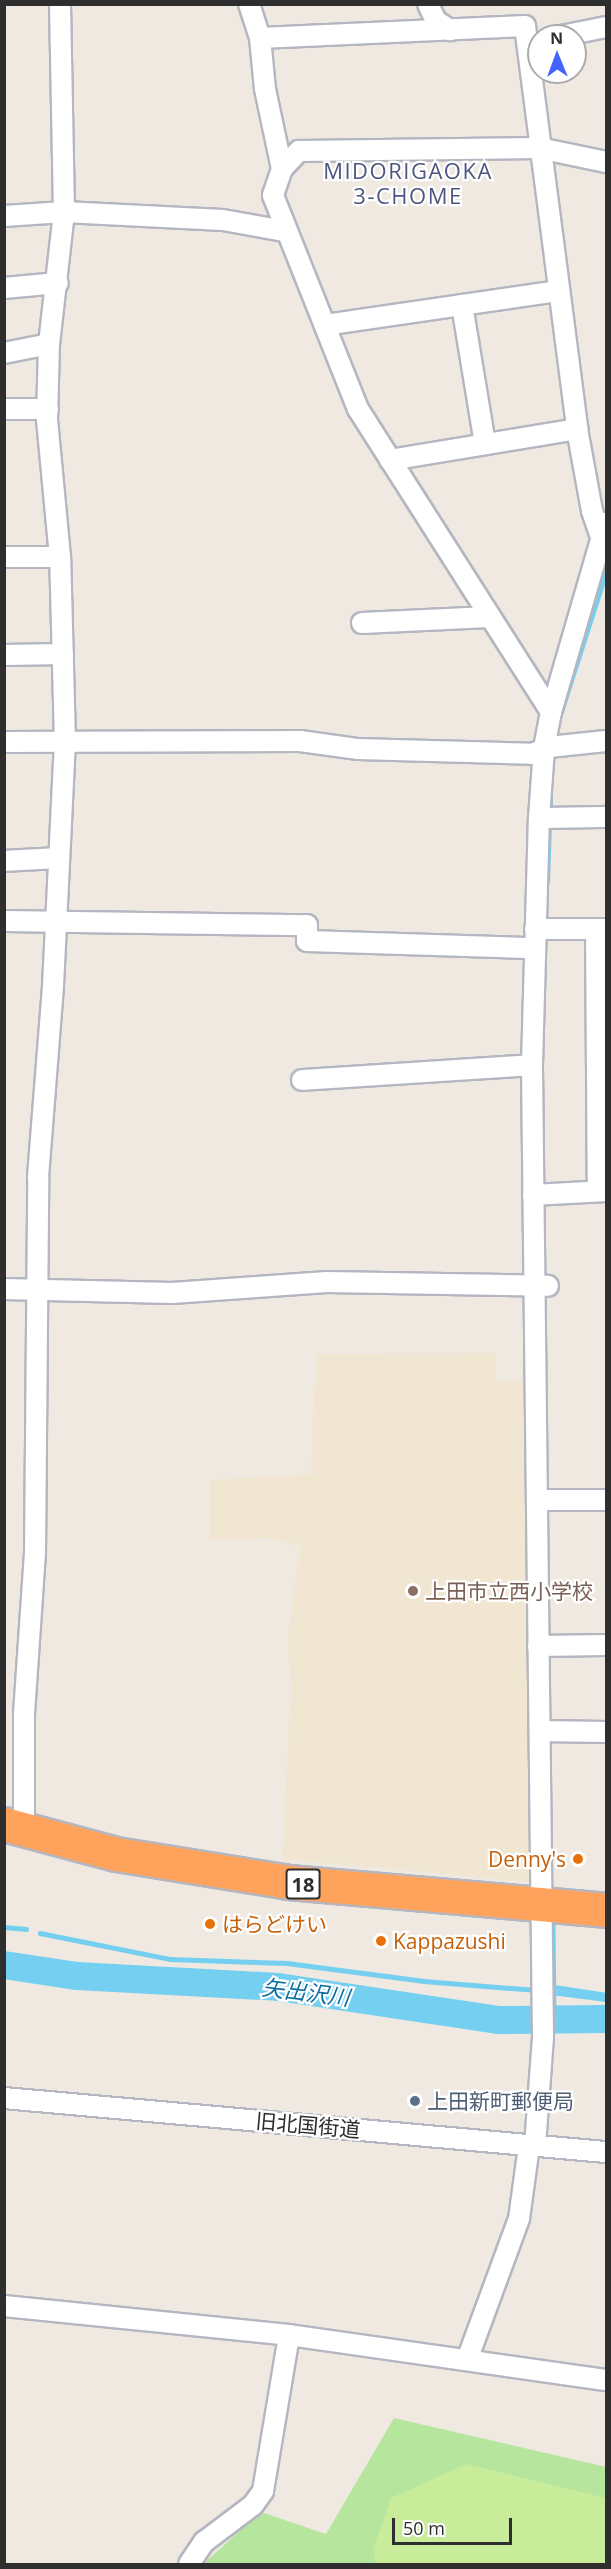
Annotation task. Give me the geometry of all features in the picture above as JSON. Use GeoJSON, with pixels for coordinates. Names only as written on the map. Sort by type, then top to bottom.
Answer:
{"type":"FeatureCollection","features":[{"type":"Feature","properties":{"kind":"highway","name":"18"},"geometry":{"type":"LineString","coordinates":[[14,1827],[116,1854],[288,1882],[606,1910]]}},
{"type":"Feature","properties":{"kind":"street"},"geometry":{"type":"LineString","coordinates":[[14,1827],[35,1554],[38,1177],[53,987],[54,920],[65,742],[60,557],[48,409],[49,344],[58,283],[64,212],[60,4]]}},
{"type":"Feature","properties":{"kind":"street"},"geometry":{"type":"LineString","coordinates":[[249,4],[260,38],[265,89],[282,169]]}},
{"type":"Feature","properties":{"kind":"street"},"geometry":{"type":"LineString","coordinates":[[428,4],[436,21],[450,30]]}},
{"type":"Feature","properties":{"kind":"street"},"geometry":{"type":"LineString","coordinates":[[260,38],[525,26],[527,30]]}},
{"type":"Feature","properties":{"kind":"street"},"geometry":{"type":"LineString","coordinates":[[587,31],[606,27]]}},
{"type":"Feature","properties":{"kind":"street"},"geometry":{"type":"LineString","coordinates":[[467,2360],[519,2219],[532,2146],[543,2037],[538,1646],[541,1286],[533,1195],[532,1065],[539,818],[544,748],[551,712],[605,533],[592,512],[577,429],[539,148],[536,84]]}},
{"type":"Feature","properties":{"kind":"street"},"geometry":{"type":"LineString","coordinates":[[551,712],[358,409],[285,231],[273,195],[282,169],[299,151],[539,148],[606,162]]}},
{"type":"Feature","properties":{"kind":"street"},"geometry":{"type":"LineString","coordinates":[[4,216],[64,212],[223,220],[285,231]]}},
{"type":"Feature","properties":{"kind":"street"},"geometry":{"type":"LineString","coordinates":[[4,288],[58,283]]}},
{"type":"Feature","properties":{"kind":"street"},"geometry":{"type":"LineString","coordinates":[[325,325],[558,291]]}},
{"type":"Feature","properties":{"kind":"street"},"geometry":{"type":"LineString","coordinates":[[462,305],[485,444]]}},
{"type":"Feature","properties":{"kind":"street"},"geometry":{"type":"LineString","coordinates":[[4,353],[49,344]]}},
{"type":"Feature","properties":{"kind":"street"},"geometry":{"type":"LineString","coordinates":[[4,409],[48,409]]}},
{"type":"Feature","properties":{"kind":"street"},"geometry":{"type":"LineString","coordinates":[[390,460],[577,429]]}},
{"type":"Feature","properties":{"kind":"street"},"geometry":{"type":"LineString","coordinates":[[4,557],[60,557]]}},
{"type":"Feature","properties":{"kind":"street"},"geometry":{"type":"LineString","coordinates":[[362,623],[489,617]]}},
{"type":"Feature","properties":{"kind":"street"},"geometry":{"type":"LineString","coordinates":[[4,655],[63,654]]}},
{"type":"Feature","properties":{"kind":"street"},"geometry":{"type":"LineString","coordinates":[[4,742],[300,741],[358,749],[532,754],[544,748],[606,741]]}},
{"type":"Feature","properties":{"kind":"street"},"geometry":{"type":"LineString","coordinates":[[539,818],[606,816]]}},
{"type":"Feature","properties":{"kind":"street"},"geometry":{"type":"LineString","coordinates":[[4,861],[58,858]]}},
{"type":"Feature","properties":{"kind":"street"},"geometry":{"type":"LineString","coordinates":[[4,921],[307,925],[307,941],[535,939],[601,929],[602,1191],[533,1195]]}},
{"type":"Feature","properties":{"kind":"street"},"geometry":{"type":"LineString","coordinates":[[302,1080],[532,1065]]}},
{"type":"Feature","properties":{"kind":"street"},"geometry":{"type":"LineString","coordinates":[[4,1289],[172,1293],[327,1282],[541,1286]]}},
{"type":"Feature","properties":{"kind":"street"},"geometry":{"type":"LineString","coordinates":[[538,1500],[606,1500]]}},
{"type":"Feature","properties":{"kind":"street"},"geometry":{"type":"LineString","coordinates":[[538,1646],[606,1645]]}},
{"type":"Feature","properties":{"kind":"street"},"geometry":{"type":"LineString","coordinates":[[540,1731],[606,1732]]}},
{"type":"Feature","properties":{"kind":"street","name":"旧北国街道"},"geometry":{"type":"LineString","coordinates":[[7,2098],[606,2152]]}},
{"type":"Feature","properties":{"kind":"street"},"geometry":{"type":"LineString","coordinates":[[4,2306],[289,2335],[606,2380]]}},
{"type":"Feature","properties":{"kind":"street"},"geometry":{"type":"LineString","coordinates":[[189,2565],[204,2542],[253,2505],[263,2491],[289,2335]]}},
{"type":"Feature","properties":{"kind":"shaded area","name":"上田市立西小学校"},"geometry":{"type":"Polygon","coordinates":[[[496,1353],[496,1381],[530,1382],[535,1882],[282,1859],[291,1690],[288,1637],[300,1546],[268,1538],[210,1540],[210,1480],[311,1474],[316,1354],[496,1353]]]}},
{"type":"Feature","properties":{"kind":"green space"},"geometry":{"type":"Polygon","coordinates":[[[394,2418],[606,2467],[606,2564],[203,2564],[261,2512],[326,2534],[394,2418]]]}},
{"type":"Feature","properties":{"kind":"green space"},"geometry":{"type":"Polygon","coordinates":[[[466,2464],[606,2498],[606,2564],[376,2564],[373,2550],[391,2498],[466,2464]]]}},
{"type":"Feature","properties":{"kind":"waterway"},"geometry":{"type":"LineString","coordinates":[[559,718],[606,572]]}},
{"type":"Feature","properties":{"kind":"waterway"},"geometry":{"type":"LineString","coordinates":[[550,794],[550,813]]}},
{"type":"Feature","properties":{"kind":"waterway"},"geometry":{"type":"LineString","coordinates":[[547,882],[549,824]]}},
{"type":"Feature","properties":{"kind":"waterway"},"geometry":{"type":"LineString","coordinates":[[553,1923],[554,2021]]}},
{"type":"Feature","properties":{"kind":"waterway"},"geometry":{"type":"LineString","coordinates":[[4,1927],[26,1929]]}},
{"type":"Feature","properties":{"kind":"waterway"},"geometry":{"type":"LineString","coordinates":[[40,1933],[170,1959],[287,1963],[424,1981],[537,1990]]}},
{"type":"Feature","properties":{"kind":"waterway","name":"矢出沢川"},"geometry":{"type":"LineString","coordinates":[[4,1965],[77,1976],[278,1987],[498,2020],[606,2019]]}},
{"type":"Feature","properties":{"kind":"waterway"},"geometry":{"type":"LineString","coordinates":[[554,1987],[606,1995]]}},
{"type":"Feature","properties":{"kind":"waterway"},"geometry":{"type":"LineString","coordinates":[[552,1992],[606,1999]]}},
{"type":"Feature","properties":{"kind":"place","name":"上田市立西小学校"},"geometry":{"type":"Point","coordinates":[413,1591]}},
{"type":"Feature","properties":{"kind":"place","name":"Denny's"},"geometry":{"type":"Point","coordinates":[578,1859]}},
{"type":"Feature","properties":{"kind":"place","name":"はらどけい"},"geometry":{"type":"Point","coordinates":[210,1924]}},
{"type":"Feature","properties":{"kind":"place","name":"Kappazushi"},"geometry":{"type":"Point","coordinates":[381,1941]}},
{"type":"Feature","properties":{"kind":"place","name":"上田新町郵便局"},"geometry":{"type":"Point","coordinates":[415,2101]}},
{"type":"Feature","properties":{"kind":"district","name":"MIDORIGAOKA 3-CHOME"},"geometry":{"type":"Point","coordinates":[408,182]}}]}
